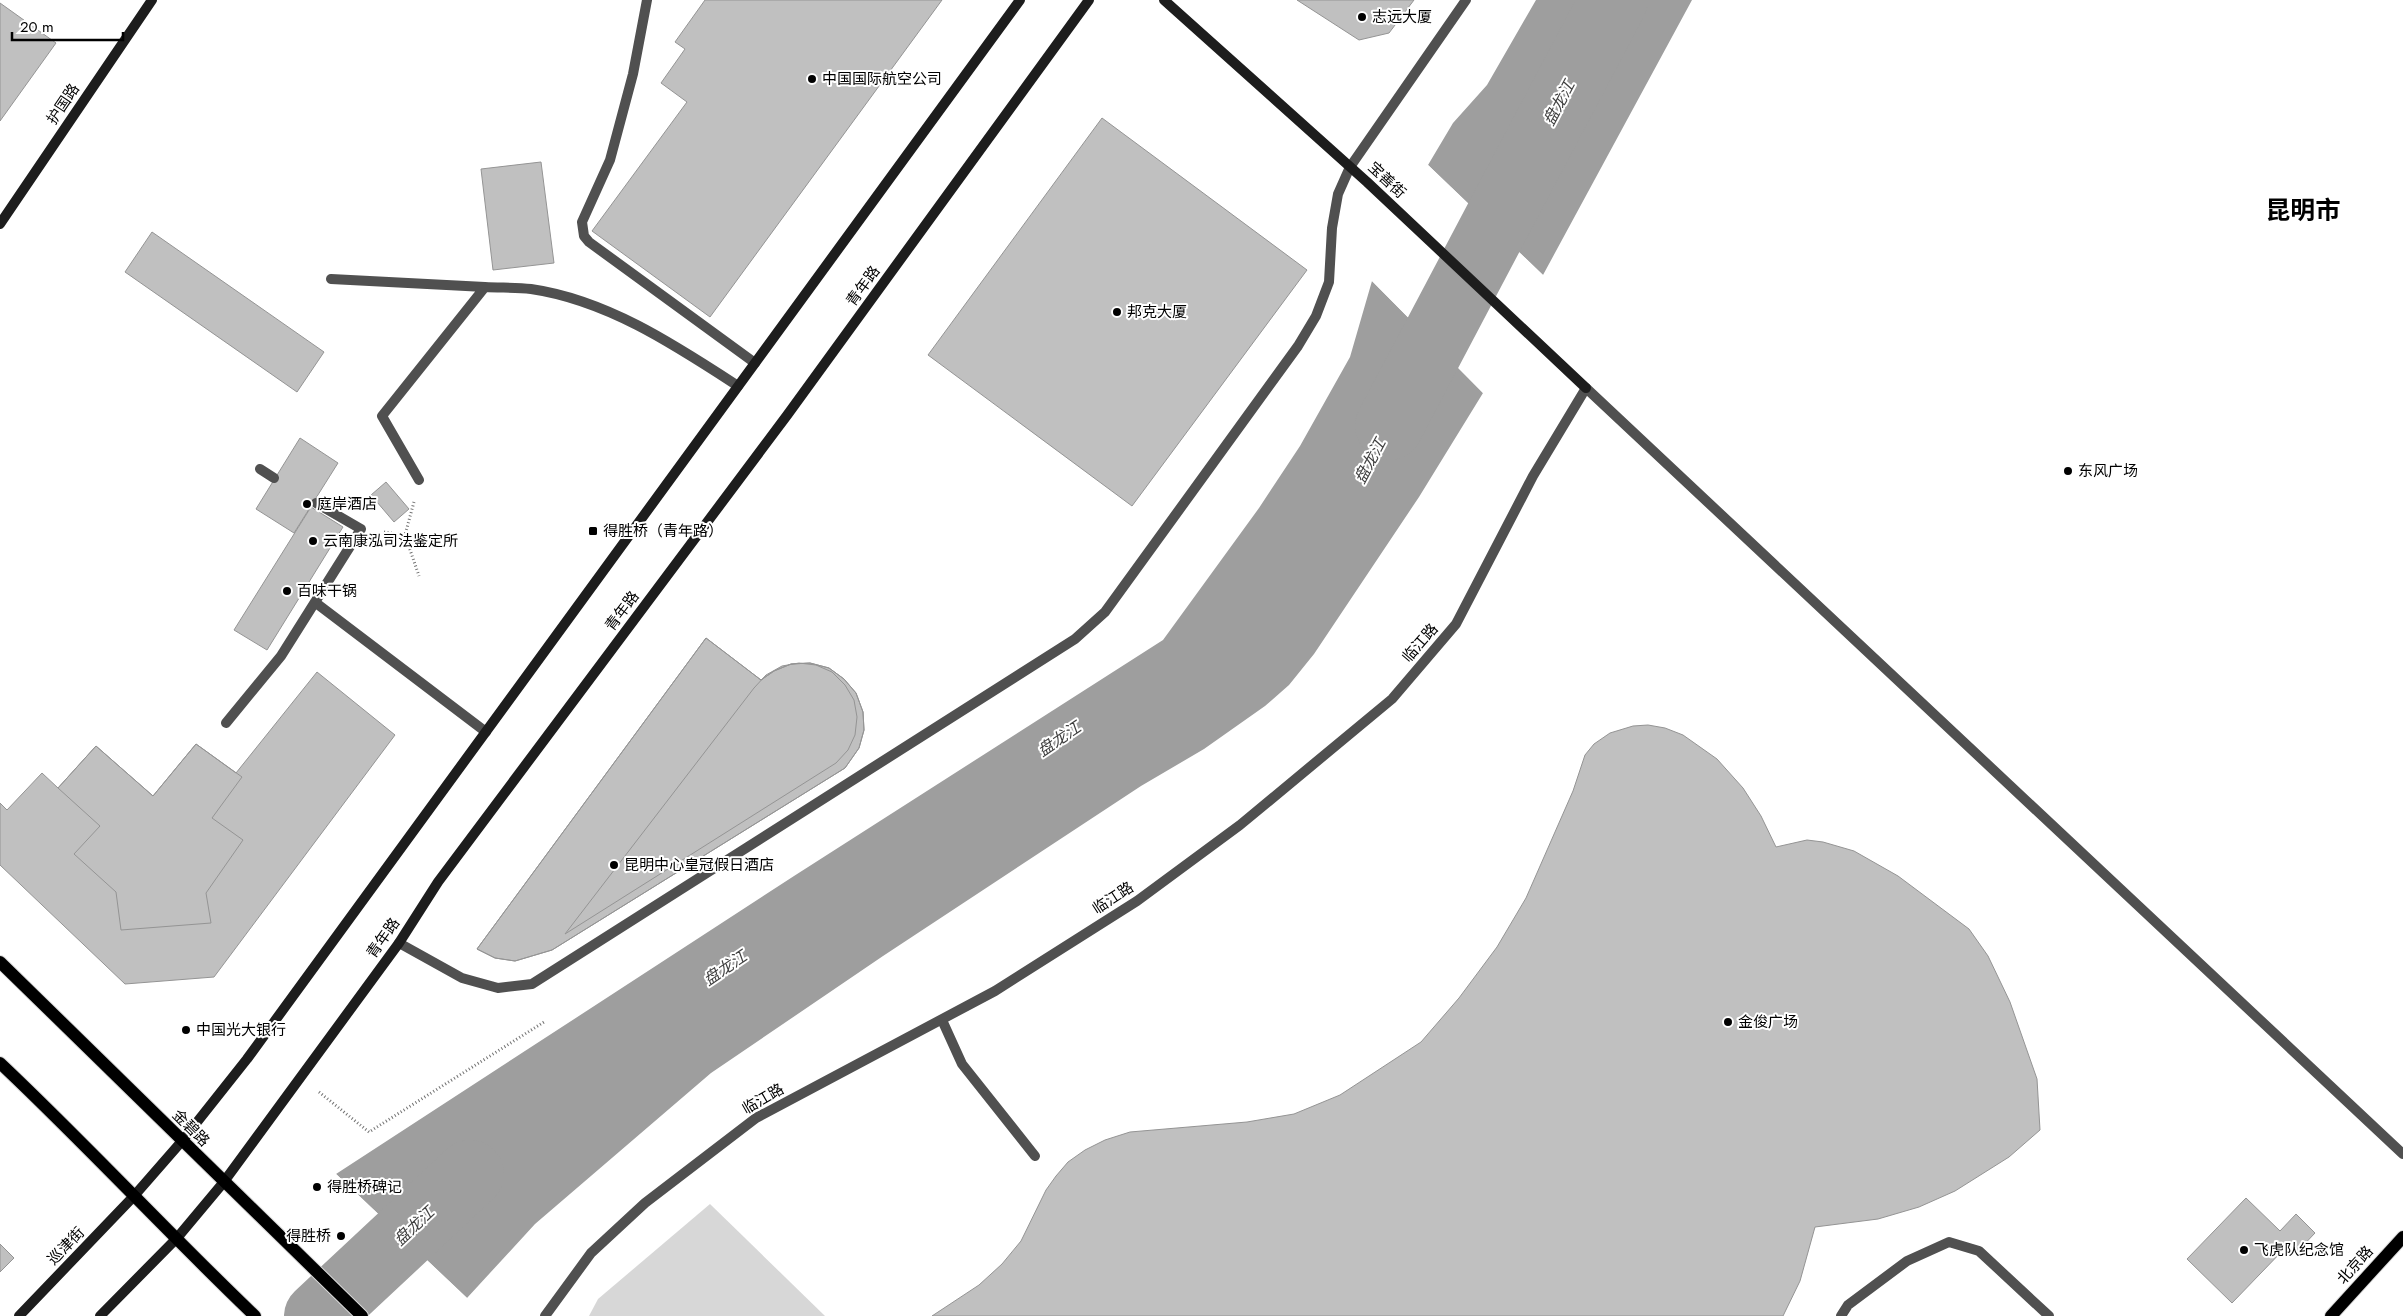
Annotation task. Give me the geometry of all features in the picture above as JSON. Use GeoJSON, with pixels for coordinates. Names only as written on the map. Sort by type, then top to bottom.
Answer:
{"type":"FeatureCollection","features":[{"type":"Feature","properties":{"kind":"main road","name":"护国路"},"geometry":{"type":"LineString","coordinates":[[0,224],[152,0]]}},
{"type":"Feature","properties":{"kind":"main road"},"geometry":{"type":"LineString","coordinates":[[134,1196],[182,1141],[247,1058],[1020,0]]}},
{"type":"Feature","properties":{"kind":"main road","name":"青年路"},"geometry":{"type":"LineString","coordinates":[[177,1238],[223,1182],[300,1078],[399,943],[438,882],[794,406],[1089,0]]}},
{"type":"Feature","properties":{"kind":"main road","name":"宝善街"},"geometry":{"type":"LineString","coordinates":[[1164,0],[1372,186],[1586,388]]}},
{"type":"Feature","properties":{"kind":"main road","name":"金碧路"},"geometry":{"type":"LineString","coordinates":[[0,962],[281,1239],[362,1316]]}},
{"type":"Feature","properties":{"kind":"main road"},"geometry":{"type":"LineString","coordinates":[[0,1062],[255,1316]]}},
{"type":"Feature","properties":{"kind":"main road","name":"巡津街"},"geometry":{"type":"LineString","coordinates":[[19,1316],[134,1196]]}},
{"type":"Feature","properties":{"kind":"main road","name":"北京路"},"geometry":{"type":"LineString","coordinates":[[2331,1316],[2403,1236]]}},
{"type":"Feature","properties":{"kind":"main road"},"geometry":{"type":"LineString","coordinates":[[100,1316],[177,1238]]}},
{"type":"Feature","properties":{"kind":"street"},"geometry":{"type":"LineString","coordinates":[[647,0],[633,74],[610,160],[582,222],[582,229],[589,242],[755,364]]}},
{"type":"Feature","properties":{"kind":"street"},"geometry":{"type":"LineString","coordinates":[[399,943],[462,978],[498,988],[532,984],[1075,639],[1105,612],[1298,346],[1316,316],[1330,282],[1332,228],[1338,194],[1350,166],[1466,0]]}},
{"type":"Feature","properties":{"kind":"street"},"geometry":{"type":"LineString","coordinates":[[331,279],[530,289],[578,300],[636,325],[673,344],[738,386]]}},
{"type":"Feature","properties":{"kind":"street"},"geometry":{"type":"LineString","coordinates":[[420,480],[382,416],[485,287]]}},
{"type":"Feature","properties":{"kind":"street"},"geometry":{"type":"LineString","coordinates":[[1586,388],[2403,1154]]}},
{"type":"Feature","properties":{"kind":"street","name":"临江路"},"geometry":{"type":"LineString","coordinates":[[545,1316],[591,1253],[645,1203],[756,1118],[995,991],[1137,901],[1240,825],[1392,699],[1456,624],[1533,476],[1586,388]]}},
{"type":"Feature","properties":{"kind":"street"},"geometry":{"type":"LineString","coordinates":[[260,469],[274,478]]}},
{"type":"Feature","properties":{"kind":"street"},"geometry":{"type":"LineString","coordinates":[[226,723],[281,656],[361,529],[316,503]]}},
{"type":"Feature","properties":{"kind":"street"},"geometry":{"type":"LineString","coordinates":[[316,603],[486,732]]}},
{"type":"Feature","properties":{"kind":"street"},"geometry":{"type":"LineString","coordinates":[[942,1020],[962,1064],[1035,1156]]}},
{"type":"Feature","properties":{"kind":"street"},"geometry":{"type":"LineString","coordinates":[[1841,1316],[1848,1305],[1907,1261],[1949,1242],[1979,1251],[2049,1316]]}},
{"type":"Feature","properties":{"kind":"path"},"geometry":{"type":"LineString","coordinates":[[419,576],[405,535],[420,480]]}},
{"type":"Feature","properties":{"kind":"path"},"geometry":{"type":"LineString","coordinates":[[300,1078],[369,1132],[544,1022]]}},
{"type":"Feature","properties":{"kind":"shaded area"},"geometry":{"type":"Polygon","coordinates":[[[710,1204],[825,1316],[589,1316],[598,1299],[710,1204]]]}},
{"type":"Feature","properties":{"kind":"water"},"geometry":{"type":"Polygon","coordinates":[[[1536,0],[1692,0],[1543,275],[1428,165],[1453,123],[1487,85],[1536,0]]]}},
{"type":"Feature","properties":{"kind":"water"},"geometry":{"type":"Polygon","coordinates":[[[1372,281],[1483,393],[1419,497],[1314,654],[1289,685],[1265,706],[1204,749],[1141,786],[883,956],[711,1073],[535,1224],[467,1298],[336,1174],[794,876],[1163,640],[1259,508],[1300,446],[1350,357],[1372,281]]]}},
{"type":"Feature","properties":{"kind":"pier"},"geometry":{"type":"Polygon","coordinates":[[[1428,165],[1543,275],[1542,277],[1427,168],[1428,165]]]}},
{"type":"Feature","properties":{"kind":"pier"},"geometry":{"type":"Polygon","coordinates":[[[1373,279],[1484,391],[1483,393],[1372,281],[1373,279]]]}},
{"type":"Feature","properties":{"kind":"pier"},"geometry":{"type":"Polygon","coordinates":[[[335,1175],[467,1298],[466,1300],[335,1175]]]}},
{"type":"Feature","properties":{"kind":"building"},"geometry":{"type":"Polygon","coordinates":[[[705,0],[942,0],[710,317],[592,231],[687,102],[661,83],[685,49],[675,42],[705,0]]]}},
{"type":"Feature","properties":{"kind":"building","name":"志远大厦"},"geometry":{"type":"Polygon","coordinates":[[[1297,0],[1414,0],[1389,33],[1359,40],[1297,0]]]}},
{"type":"Feature","properties":{"kind":"building"},"geometry":{"type":"Polygon","coordinates":[[[0,3],[56,43],[0,121],[0,3]]]}},
{"type":"Feature","properties":{"kind":"building","name":"邦克大厦"},"geometry":{"type":"Polygon","coordinates":[[[1102,118],[1307,270],[1132,506],[928,355],[1102,118]]]}},
{"type":"Feature","properties":{"kind":"building"},"geometry":{"type":"Polygon","coordinates":[[[541,162],[554,263],[493,270],[481,169],[541,162]]]}},
{"type":"Feature","properties":{"kind":"building"},"geometry":{"type":"Polygon","coordinates":[[[152,232],[324,352],[297,392],[125,272],[152,232]]]}},
{"type":"Feature","properties":{"kind":"building"},"geometry":{"type":"Polygon","coordinates":[[[300,438],[338,463],[294,533],[256,509],[300,438]]]}},
{"type":"Feature","properties":{"kind":"building"},"geometry":{"type":"Polygon","coordinates":[[[386,482],[409,509],[394,522],[371,495],[386,482]]]}},
{"type":"Feature","properties":{"kind":"building"},"geometry":{"type":"Polygon","coordinates":[[[311,507],[343,527],[267,650],[234,630],[311,507]]]}},
{"type":"Feature","properties":{"kind":"building","name":"昆明中心皇冠假日酒店"},"geometry":{"type":"Polygon","coordinates":[[[706,638],[761,680],[774,671],[791,664],[810,663],[829,668],[844,679],[856,693],[863,712],[864,730],[859,748],[845,768],[552,950],[515,961],[495,958],[477,949],[706,638]]]}},
{"type":"Feature","properties":{"kind":"building","name":"昆明中心皇冠假日酒店"},"geometry":{"type":"Polygon","coordinates":[[[706,638],[761,680],[774,671],[791,664],[810,663],[829,668],[844,679],[856,693],[863,712],[864,730],[859,748],[845,768],[552,950],[515,961],[495,958],[477,949],[706,638]]]}},
{"type":"Feature","properties":{"kind":"building"},"geometry":{"type":"Polygon","coordinates":[[[799,663],[816,665],[832,672],[845,685],[854,700],[857,717],[855,735],[848,750],[836,763],[565,934],[754,688],[766,675],[782,666],[799,663]]]}},
{"type":"Feature","properties":{"kind":"building"},"geometry":{"type":"Polygon","coordinates":[[[317,672],[395,735],[214,977],[125,984],[0,865],[0,803],[7,810],[42,773],[58,788],[96,746],[153,796],[196,744],[236,773],[317,672]]]}},
{"type":"Feature","properties":{"kind":"building","name":"金俊广场"},"geometry":{"type":"Polygon","coordinates":[[[1648,725],[1665,728],[1683,735],[1717,759],[1743,788],[1761,816],[1776,847],[1807,840],[1823,842],[1854,851],[1898,876],[1969,929],[1988,956],[2010,1002],[2037,1079],[2040,1130],[2009,1157],[1955,1191],[1919,1207],[1878,1219],[1815,1227],[1800,1281],[1783,1316],[932,1316],[979,1285],[1002,1264],[1021,1241],[1046,1190],[1056,1176],[1068,1162],[1085,1150],[1105,1140],[1130,1132],[1247,1122],[1294,1114],[1340,1095],[1421,1042],[1459,998],[1497,947],[1526,898],[1573,791],[1585,755],[1594,744],[1610,733],[1633,726],[1648,725]]]}},
{"type":"Feature","properties":{"kind":"building"},"geometry":{"type":"Polygon","coordinates":[[[196,744],[242,777],[212,818],[243,840],[206,893],[211,923],[121,930],[116,892],[74,854],[100,826],[58,788],[96,746],[153,796],[196,744]]]}},
{"type":"Feature","properties":{"kind":"building"},"geometry":{"type":"Polygon","coordinates":[[[2246,1198],[2280,1231],[2296,1214],[2315,1233],[2296,1253],[2288,1245],[2232,1303],[2187,1259],[2246,1198]]]}},
{"type":"Feature","properties":{"kind":"building"},"geometry":{"type":"Polygon","coordinates":[[[0,1244],[14,1258],[0,1272],[0,1244]]]}},
{"type":"Feature","properties":{"kind":"waterway","name":"盘龙江"},"geometry":{"type":"LineString","coordinates":[[1389,426],[1614,0]]}},
{"type":"Feature","properties":{"kind":"waterway","name":"盘龙江"},"geometry":{"type":"LineString","coordinates":[[318,1316],[470,1174]]}},
{"type":"Feature","properties":{"kind":"place","name":"志远大厦"},"geometry":{"type":"Point","coordinates":[1362,17]}},
{"type":"Feature","properties":{"kind":"place","name":"中国国际航空公司"},"geometry":{"type":"Point","coordinates":[812,79]}},
{"type":"Feature","properties":{"kind":"place","name":"邦克大厦"},"geometry":{"type":"Point","coordinates":[1117,312]}},
{"type":"Feature","properties":{"kind":"place","name":"东风广场"},"geometry":{"type":"Point","coordinates":[2068,471]}},
{"type":"Feature","properties":{"kind":"place","name":"庭岸酒店"},"geometry":{"type":"Point","coordinates":[307,504]}},
{"type":"Feature","properties":{"kind":"place","name":"得胜桥（青年路）"},"geometry":{"type":"Point","coordinates":[593,531]}},
{"type":"Feature","properties":{"kind":"place","name":"云南康泓司法鉴定所"},"geometry":{"type":"Point","coordinates":[313,541]}},
{"type":"Feature","properties":{"kind":"place","name":"百味干锅"},"geometry":{"type":"Point","coordinates":[287,591]}},
{"type":"Feature","properties":{"kind":"place","name":"昆明中心皇冠假日酒店"},"geometry":{"type":"Point","coordinates":[614,865]}},
{"type":"Feature","properties":{"kind":"place","name":"金俊广场"},"geometry":{"type":"Point","coordinates":[1728,1022]}},
{"type":"Feature","properties":{"kind":"place","name":"中国光大银行"},"geometry":{"type":"Point","coordinates":[186,1030]}},
{"type":"Feature","properties":{"kind":"place","name":"得胜桥碑记"},"geometry":{"type":"Point","coordinates":[317,1187]}},
{"type":"Feature","properties":{"kind":"place","name":"得胜桥"},"geometry":{"type":"Point","coordinates":[341,1236]}},
{"type":"Feature","properties":{"kind":"place","name":"飞虎队纪念馆"},"geometry":{"type":"Point","coordinates":[2244,1250]}},
{"type":"Feature","properties":{"kind":"district","name":"昆明市"},"geometry":{"type":"Point","coordinates":[2303,210]}}]}
